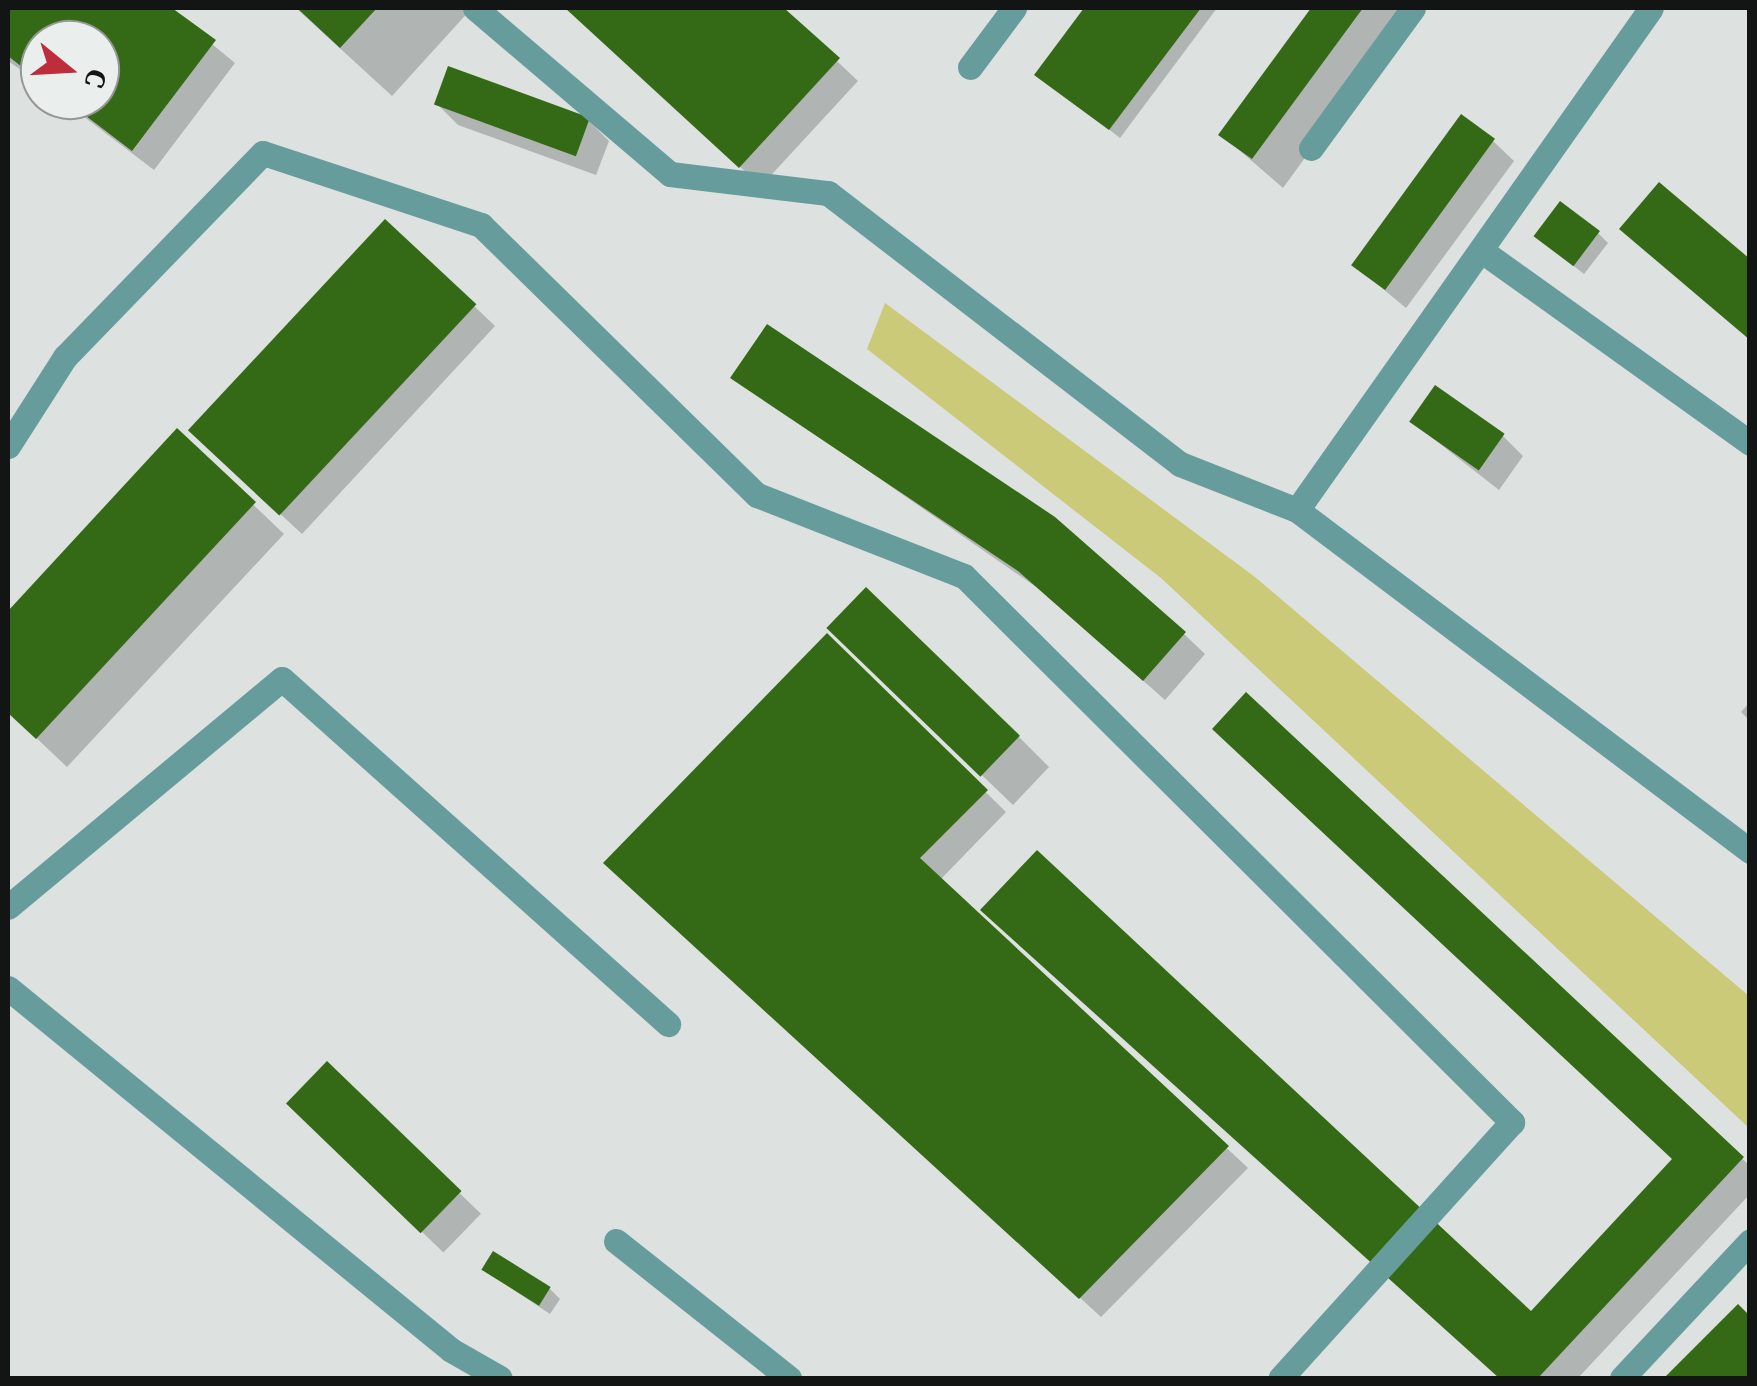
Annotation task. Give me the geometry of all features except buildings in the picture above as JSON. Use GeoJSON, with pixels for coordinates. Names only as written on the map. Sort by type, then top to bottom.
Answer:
{"type":"FeatureCollection","features":[{"type":"Feature","properties":{"kind":"lane"},"geometry":{"type":"LineString","coordinates":[[475,8],[670,174],[828,194],[1180,464],[1296,510],[1750,851]]}},
{"type":"Feature","properties":{"kind":"lane"},"geometry":{"type":"LineString","coordinates":[[970,67],[1014,8]]}},
{"type":"Feature","properties":{"kind":"lane"},"geometry":{"type":"LineString","coordinates":[[1310,148],[1414,8]]}},
{"type":"Feature","properties":{"kind":"lane"},"geometry":{"type":"LineString","coordinates":[[1296,510],[1651,8]]}},
{"type":"Feature","properties":{"kind":"lane"},"geometry":{"type":"LineString","coordinates":[[8,446],[65,358],[263,153],[481,226],[757,495],[964,576],[1512,1122],[1281,1378]]}},
{"type":"Feature","properties":{"kind":"lane"},"geometry":{"type":"LineString","coordinates":[[1482,252],[1750,443]]}},
{"type":"Feature","properties":{"kind":"lane"},"geometry":{"type":"LineString","coordinates":[[8,908],[282,679],[668,1024]]}},
{"type":"Feature","properties":{"kind":"lane"},"geometry":{"type":"LineString","coordinates":[[8,988],[451,1350],[500,1378]]}},
{"type":"Feature","properties":{"kind":"lane"},"geometry":{"type":"LineString","coordinates":[[616,1240],[789,1378]]}},
{"type":"Feature","properties":{"kind":"lane"},"geometry":{"type":"LineString","coordinates":[[1622,1378],[1750,1240]]}},
{"type":"Feature","properties":{"kind":"shaded area"},"geometry":{"type":"Polygon","coordinates":[[[885,303],[1255,577],[1749,996],[1749,1128],[1161,578],[867,349],[885,303]]]}}]}
